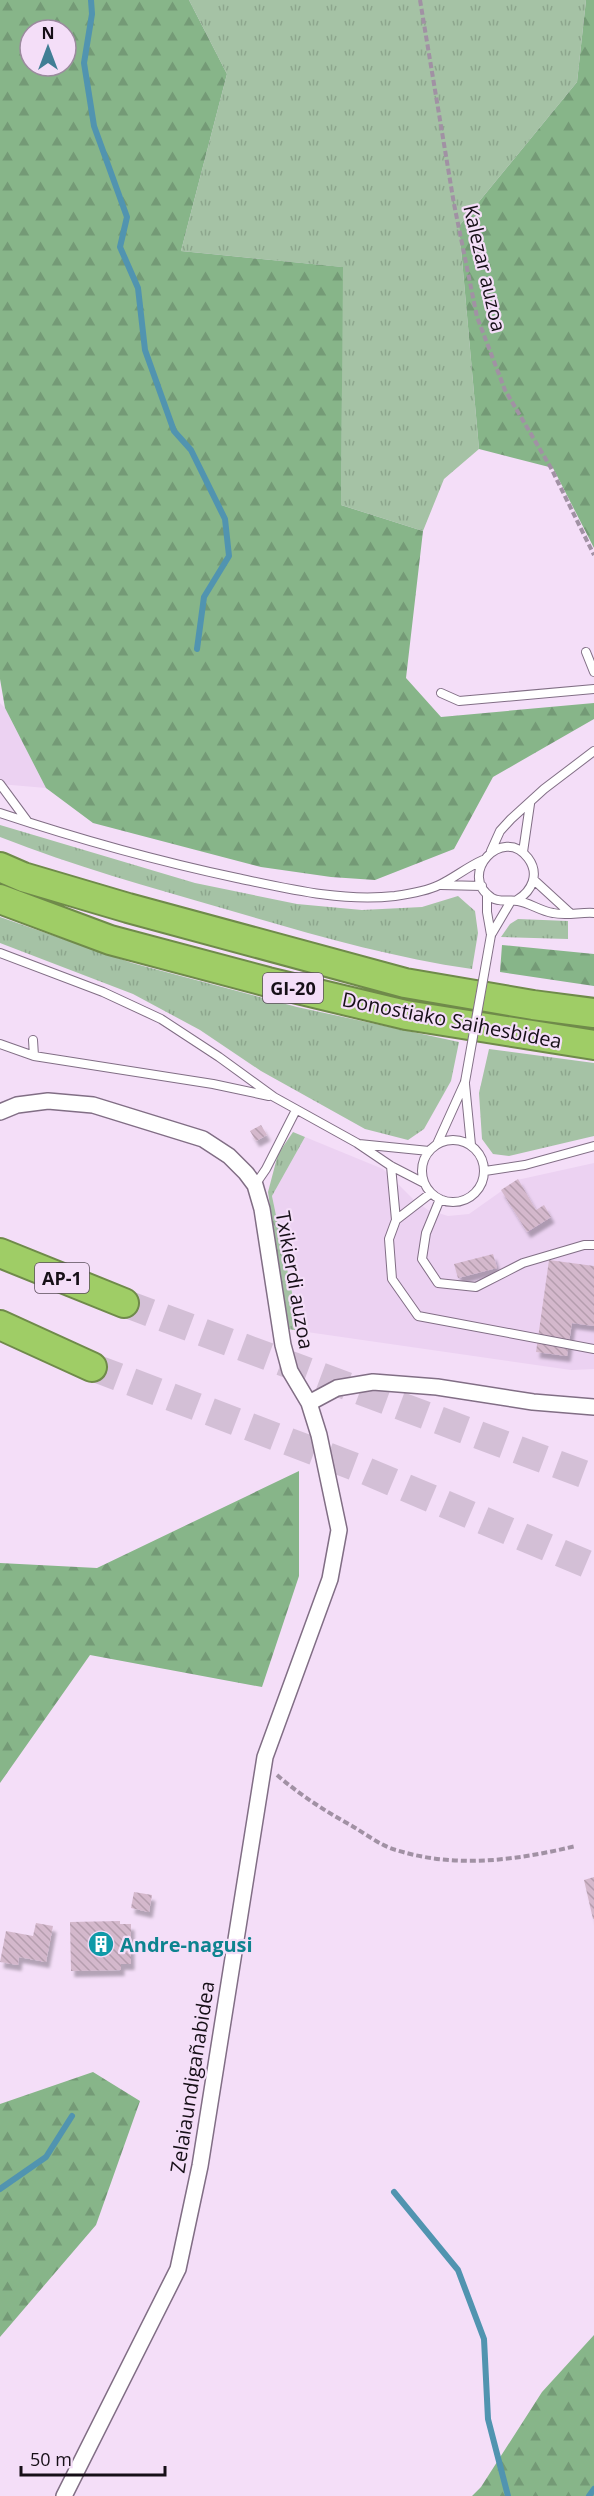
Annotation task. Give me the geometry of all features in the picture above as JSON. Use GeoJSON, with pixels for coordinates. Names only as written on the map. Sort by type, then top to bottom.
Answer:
{"type":"FeatureCollection","features":[{"type":"Feature","properties":{"kind":"highway","name":"Donostiako Saihesbidea"},"geometry":{"type":"LineString","coordinates":[[0,867],[24,877],[128,908],[405,983],[594,1013]]}},
{"type":"Feature","properties":{"kind":"highway","name":"Donostiako Saihesbidea"},"geometry":{"type":"LineString","coordinates":[[0,898],[110,940],[268,982],[406,1015],[594,1045]]}},
{"type":"Feature","properties":{"kind":"highway","name":"AP-1"},"geometry":{"type":"LineString","coordinates":[[0,1253],[124,1303]]}},
{"type":"Feature","properties":{"kind":"highway"},"geometry":{"type":"LineString","coordinates":[[0,1325],[92,1367]]}},
{"type":"Feature","properties":{"kind":"street","name":"Txikierdi auzoa"},"geometry":{"type":"LineString","coordinates":[[0,1112],[17,1105],[48,1101],[93,1104],[203,1139],[229,1156],[255,1185],[262,1209],[283,1345],[290,1371],[309,1403]]}},
{"type":"Feature","properties":{"kind":"street"},"geometry":{"type":"LineString","coordinates":[[309,1403],[337,1389],[373,1382],[438,1387],[533,1402],[594,1407]]}},
{"type":"Feature","properties":{"kind":"street","name":"Zelaiaundigañabidea"},"geometry":{"type":"LineString","coordinates":[[64,2496],[178,2269],[200,2166],[265,1757],[330,1579],[339,1530],[319,1435],[309,1403]]}},
{"type":"Feature","properties":{"kind":"lane"},"geometry":{"type":"LineString","coordinates":[[586,652],[594,672]]}},
{"type":"Feature","properties":{"kind":"lane"},"geometry":{"type":"LineString","coordinates":[[441,693],[459,700],[594,689]]}},
{"type":"Feature","properties":{"kind":"lane"},"geometry":{"type":"LineString","coordinates":[[439,885],[465,868],[483,860],[491,852],[500,831],[544,789],[594,751]]}},
{"type":"Feature","properties":{"kind":"lane"},"geometry":{"type":"LineString","coordinates":[[0,784],[29,823]]}},
{"type":"Feature","properties":{"kind":"lane"},"geometry":{"type":"LineString","coordinates":[[523,852],[530,804]]}},
{"type":"Feature","properties":{"kind":"lane"},"geometry":{"type":"LineString","coordinates":[[0,813],[205,871],[322,895],[396,896],[439,885],[482,886]]}},
{"type":"Feature","properties":{"kind":"lane"},"geometry":{"type":"LineString","coordinates":[[491,852],[510,847],[523,852],[531,862],[534,880],[570,913]]}},
{"type":"Feature","properties":{"kind":"lane"},"geometry":{"type":"LineString","coordinates":[[483,860],[479,876],[482,886],[487,894],[498,901],[514,901],[554,914],[594,913]]}},
{"type":"Feature","properties":{"kind":"lane"},"geometry":{"type":"LineString","coordinates":[[491,935],[514,901],[524,896],[534,880]]}},
{"type":"Feature","properties":{"kind":"lane"},"geometry":{"type":"LineString","coordinates":[[437,1144],[457,1139],[471,1145],[481,1156],[485,1171],[476,1193],[465,1200],[452,1202],[440,1199],[431,1193],[424,1183],[422,1171],[429,1151],[437,1144],[465,1083],[491,935],[487,894]]}},
{"type":"Feature","properties":{"kind":"lane"},"geometry":{"type":"LineString","coordinates":[[0,953],[103,992],[161,1019],[274,1097],[424,1183]]}},
{"type":"Feature","properties":{"kind":"lane"},"geometry":{"type":"LineString","coordinates":[[33,1040],[34,1056]]}},
{"type":"Feature","properties":{"kind":"lane"},"geometry":{"type":"LineString","coordinates":[[0,1044],[34,1056],[213,1084],[274,1097]]}},
{"type":"Feature","properties":{"kind":"lane"},"geometry":{"type":"LineString","coordinates":[[465,1083],[471,1145]]}},
{"type":"Feature","properties":{"kind":"lane"},"geometry":{"type":"LineString","coordinates":[[255,1185],[266,1169],[296,1110]]}},
{"type":"Feature","properties":{"kind":"lane"},"geometry":{"type":"LineString","coordinates":[[357,1143],[429,1151]]}},
{"type":"Feature","properties":{"kind":"lane"},"geometry":{"type":"LineString","coordinates":[[485,1171],[525,1165],[594,1146]]}},
{"type":"Feature","properties":{"kind":"lane"},"geometry":{"type":"LineString","coordinates":[[391,1166],[396,1220],[389,1239],[392,1279],[418,1316],[594,1349]]}},
{"type":"Feature","properties":{"kind":"lane"},"geometry":{"type":"LineString","coordinates":[[396,1220],[431,1193]]}},
{"type":"Feature","properties":{"kind":"lane"},"geometry":{"type":"LineString","coordinates":[[440,1199],[426,1233],[422,1259],[438,1282],[476,1287],[524,1263],[584,1245],[594,1245]]}},
{"type":"Feature","properties":{"kind":"path","name":"Kalezar auzoa"},"geometry":{"type":"LineString","coordinates":[[420,0],[454,204],[477,317],[505,390],[551,468],[594,555]]}},
{"type":"Feature","properties":{"kind":"path"},"geometry":{"type":"LineString","coordinates":[[265,1757],[277,1775],[297,1793],[394,1850],[434,1860],[482,1861],[527,1858],[576,1846]]}},
{"type":"Feature","properties":{"kind":"shaded area"},"geometry":{"type":"Polygon","coordinates":[[[0,703],[5,708],[46,788],[0,784],[0,703]]]}},
{"type":"Feature","properties":{"kind":"shaded area"},"geometry":{"type":"Polygon","coordinates":[[[305,1137],[383,1169],[414,1200],[428,1210],[448,1216],[469,1214],[517,1180],[594,1163],[594,1369],[571,1370],[300,1331],[272,1196],[305,1137]]]}},
{"type":"Feature","properties":{"kind":"green space"},"geometry":{"type":"Polygon","coordinates":[[[0,0],[189,0],[227,74],[181,251],[343,267],[341,505],[423,531],[406,678],[441,717],[594,703],[594,719],[493,777],[454,849],[375,880],[331,877],[261,867],[93,823],[46,788],[5,708],[0,679],[0,0]]]}},
{"type":"Feature","properties":{"kind":"green space"},"geometry":{"type":"Polygon","coordinates":[[[189,0],[586,0],[577,82],[459,226],[479,449],[444,479],[423,531],[341,505],[342,267],[181,251],[227,74],[189,0]]]}},
{"type":"Feature","properties":{"kind":"green space"},"geometry":{"type":"Polygon","coordinates":[[[586,0],[594,0],[594,548],[553,468],[479,449],[459,226],[577,82],[586,0]]]}},
{"type":"Feature","properties":{"kind":"green space"},"geometry":{"type":"Polygon","coordinates":[[[0,825],[195,883],[297,904],[362,910],[422,907],[458,896],[475,911],[478,933],[472,969],[348,944],[112,876],[0,837],[0,825]]]}},
{"type":"Feature","properties":{"kind":"green space"},"geometry":{"type":"Polygon","coordinates":[[[0,917],[132,963],[297,1007],[459,1042],[451,1081],[424,1129],[408,1140],[365,1129],[261,1071],[200,1030],[133,994],[0,943],[0,917]]]}},
{"type":"Feature","properties":{"kind":"green space"},"geometry":{"type":"Polygon","coordinates":[[[518,919],[568,921],[568,939],[501,937],[510,924],[518,919]]]}},
{"type":"Feature","properties":{"kind":"green space"},"geometry":{"type":"Polygon","coordinates":[[[502,945],[594,954],[594,986],[500,972],[502,945]]]}},
{"type":"Feature","properties":{"kind":"green space"},"geometry":{"type":"Polygon","coordinates":[[[489,1049],[594,1063],[594,1136],[509,1156],[493,1154],[482,1139],[479,1093],[489,1049]]]}},
{"type":"Feature","properties":{"kind":"green space"},"geometry":{"type":"Polygon","coordinates":[[[293,1132],[305,1137],[272,1196],[300,1331],[288,1329],[268,1192],[278,1154],[293,1132]]]}},
{"type":"Feature","properties":{"kind":"green space"},"geometry":{"type":"Polygon","coordinates":[[[299,1471],[299,1576],[262,1687],[90,1655],[0,1783],[0,1563],[97,1568],[299,1471]]]}},
{"type":"Feature","properties":{"kind":"green space"},"geometry":{"type":"Polygon","coordinates":[[[93,2072],[140,2101],[96,2225],[0,2337],[0,2104],[93,2072]]]}},
{"type":"Feature","properties":{"kind":"green space"},"geometry":{"type":"Polygon","coordinates":[[[594,2335],[594,2496],[472,2496],[481,2487],[542,2392],[594,2335]]]}},
{"type":"Feature","properties":{"kind":"building"},"geometry":{"type":"Polygon","coordinates":[[[261,1125],[267,1135],[256,1141],[250,1131],[261,1125]]]}},
{"type":"Feature","properties":{"kind":"building"},"geometry":{"type":"Polygon","coordinates":[[[518,1179],[536,1210],[544,1205],[551,1217],[527,1232],[501,1190],[518,1179]]]}},
{"type":"Feature","properties":{"kind":"building"},"geometry":{"type":"Polygon","coordinates":[[[493,1254],[497,1268],[458,1278],[454,1264],[493,1254]]]}},
{"type":"Feature","properties":{"kind":"building"},"geometry":{"type":"Polygon","coordinates":[[[549,1260],[594,1266],[594,1326],[572,1323],[567,1356],[536,1352],[549,1260]]]}},
{"type":"Feature","properties":{"kind":"building"},"geometry":{"type":"Polygon","coordinates":[[[594,1877],[594,1919],[593,1919],[584,1880],[594,1877]]]}},
{"type":"Feature","properties":{"kind":"building"},"geometry":{"type":"Polygon","coordinates":[[[134,1892],[152,1895],[149,1912],[131,1908],[134,1892]]]}},
{"type":"Feature","properties":{"kind":"building","name":"Andre-nagusi"},"geometry":{"type":"Polygon","coordinates":[[[120,1921],[120,1924],[131,1924],[131,1964],[121,1964],[121,1970],[71,1971],[70,1922],[120,1921]]]}},
{"type":"Feature","properties":{"kind":"building"},"geometry":{"type":"Polygon","coordinates":[[[36,1923],[53,1926],[46,1962],[19,1957],[18,1965],[0,1962],[6,1931],[33,1936],[36,1923]]]}},
{"type":"Feature","properties":{"kind":"waterway"},"geometry":{"type":"LineString","coordinates":[[91,0],[92,14],[84,63],[94,126],[127,217],[120,247],[138,288],[145,350],[174,431],[191,450],[225,519],[229,556],[204,597],[197,649]]}},
{"type":"Feature","properties":{"kind":"waterway"},"geometry":{"type":"LineString","coordinates":[[0,2189],[46,2157],[72,2116]]}},
{"type":"Feature","properties":{"kind":"waterway"},"geometry":{"type":"LineString","coordinates":[[394,2192],[458,2270],[484,2339],[488,2419],[508,2496]]}},
{"type":"Feature","properties":{"kind":"waterway"},"geometry":{"type":"LineString","coordinates":[[589,2496],[594,2489]]}},
{"type":"Feature","properties":{"kind":"tunnel"},"geometry":{"type":"LineString","coordinates":[[124,1303],[594,1478]]}},
{"type":"Feature","properties":{"kind":"tunnel"},"geometry":{"type":"LineString","coordinates":[[92,1367],[366,1471],[594,1567]]}},
{"type":"Feature","properties":{"kind":"place","name":"Andre-nagusi"},"geometry":{"type":"Point","coordinates":[101,1944]}}]}
